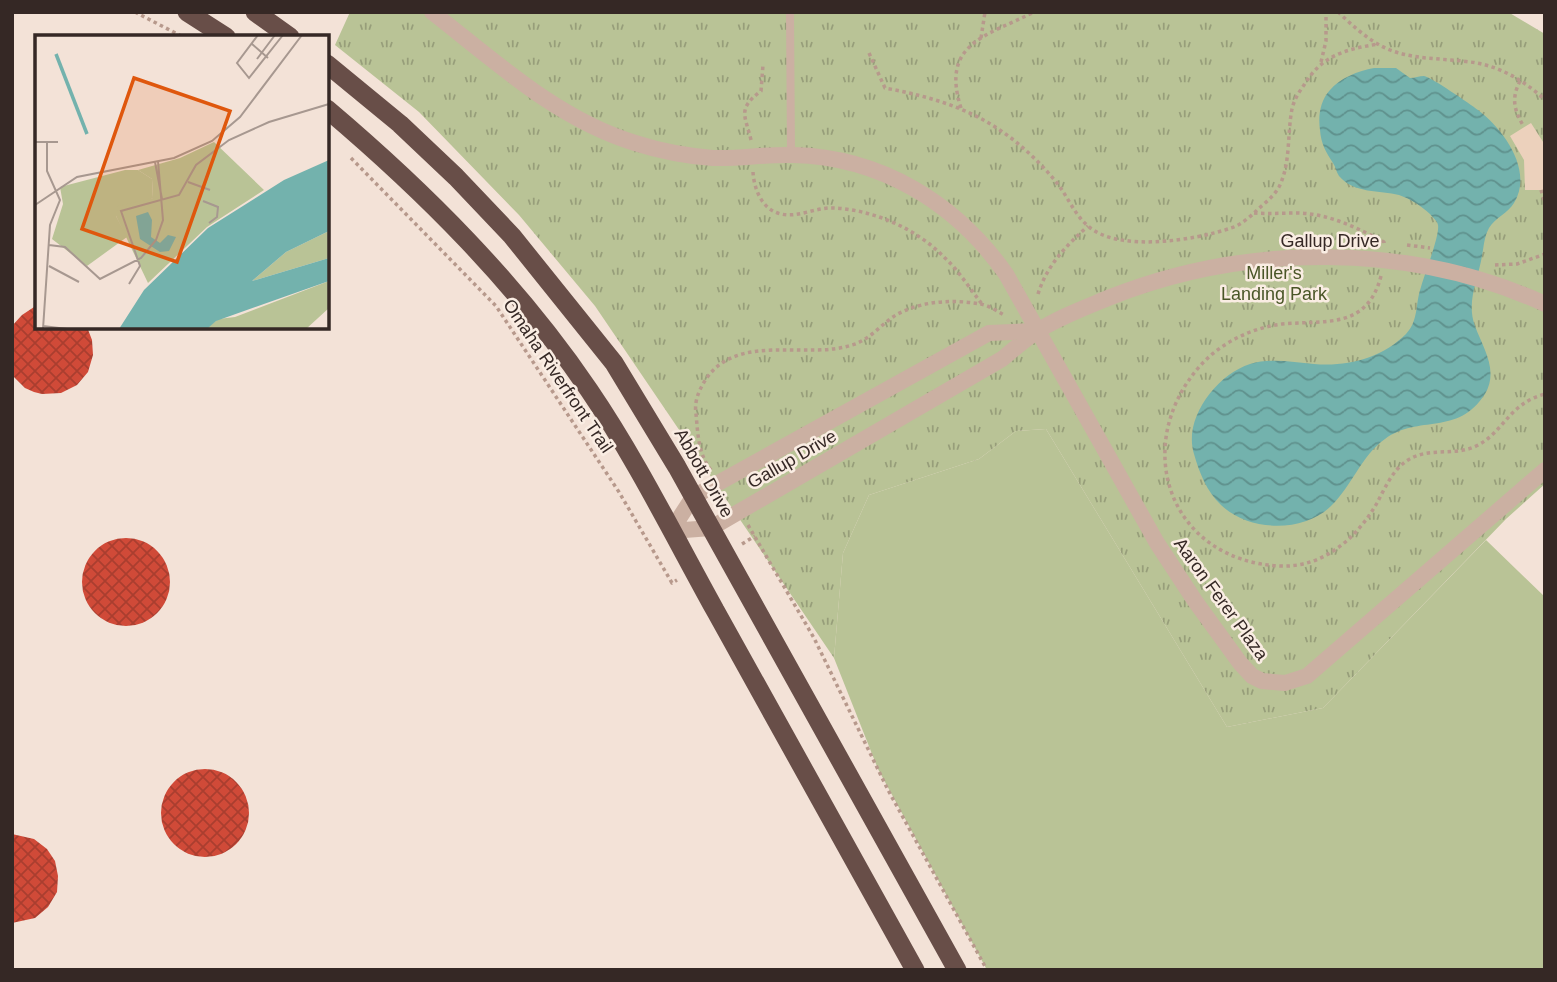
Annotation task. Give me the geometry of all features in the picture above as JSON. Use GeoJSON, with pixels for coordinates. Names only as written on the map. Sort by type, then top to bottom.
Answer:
{"type":"FeatureCollection","features":[{"type":"Feature","properties":{"kind":"highway"},"geometry":{"type":"LineString","coordinates":[[187,12],[223,35]]}},
{"type":"Feature","properties":{"kind":"highway"},"geometry":{"type":"LineString","coordinates":[[255,12],[287,35]]}},
{"type":"Feature","properties":{"kind":"highway","name":"Abbott Drive"},"geometry":{"type":"LineString","coordinates":[[331,67],[428,150],[512,236],[614,363],[711,528],[957,970]]}},
{"type":"Feature","properties":{"kind":"highway"},"geometry":{"type":"LineString","coordinates":[[329,111],[432,202],[537,320],[589,390],[694,571],[915,970]]}},
{"type":"Feature","properties":{"kind":"street","name":"Aaron Ferer Plaza"},"geometry":{"type":"LineString","coordinates":[[432,12],[531,90],[566,113],[608,134],[677,154],[713,158],[816,156],[875,171],[905,183],[935,200],[965,223],[989,249],[1006,274],[1165,554],[1195,601],[1240,663],[1252,676],[1262,681],[1285,683],[1307,676],[1545,470]]}},
{"type":"Feature","properties":{"kind":"street","name":"Gallup Drive"},"geometry":{"type":"LineString","coordinates":[[671,531],[711,528],[1002,359],[1037,331],[1086,307],[1169,277],[1219,266],[1269,260],[1383,260],[1418,264],[1486,281],[1545,304]]}},
{"type":"Feature","properties":{"kind":"street","name":"Gallup Drive"},"geometry":{"type":"LineString","coordinates":[[671,531],[693,497],[989,333],[1037,331]]}},
{"type":"Feature","properties":{"kind":"lane"},"geometry":{"type":"LineString","coordinates":[[790,12],[791,155]]}},
{"type":"Feature","properties":{"kind":"path"},"geometry":{"type":"LineString","coordinates":[[135,12],[179,35]]}},
{"type":"Feature","properties":{"kind":"path"},"geometry":{"type":"LineString","coordinates":[[980,39],[985,12]]}},
{"type":"Feature","properties":{"kind":"path"},"geometry":{"type":"LineString","coordinates":[[961,108],[956,92],[955,74],[963,50],[1034,12]]}},
{"type":"Feature","properties":{"kind":"path"},"geometry":{"type":"LineString","coordinates":[[869,53],[885,88],[961,108],[1014,140],[1039,162],[1088,226],[1102,235],[1126,240],[1163,242],[1212,234],[1235,227],[1273,196],[1279,186],[1287,156],[1292,107],[1307,79],[1321,62],[1326,41],[1326,12]]}},
{"type":"Feature","properties":{"kind":"path"},"geometry":{"type":"LineString","coordinates":[[1338,12],[1379,44],[1404,55],[1472,62],[1521,80],[1545,100]]}},
{"type":"Feature","properties":{"kind":"path"},"geometry":{"type":"LineString","coordinates":[[1321,62],[1351,49],[1379,44]]}},
{"type":"Feature","properties":{"kind":"path"},"geometry":{"type":"LineString","coordinates":[[763,65],[761,91],[744,109],[744,120],[751,137],[754,185],[769,209],[780,214],[830,208],[848,210],[901,226],[946,258],[982,304]]}},
{"type":"Feature","properties":{"kind":"path"},"geometry":{"type":"LineString","coordinates":[[1521,80],[1513,101],[1524,127]]}},
{"type":"Feature","properties":{"kind":"path","name":"Omaha Riverfront Trail"},"geometry":{"type":"LineString","coordinates":[[347,153],[496,306],[620,492],[672,583],[694,571]]}},
{"type":"Feature","properties":{"kind":"path"},"geometry":{"type":"LineString","coordinates":[[1541,190],[1545,203]]}},
{"type":"Feature","properties":{"kind":"path"},"geometry":{"type":"LineString","coordinates":[[1254,214],[1300,213],[1324,216],[1358,228],[1384,242],[1383,260],[1376,292],[1359,313],[1330,322],[1281,324],[1237,337],[1215,351],[1184,386],[1166,432],[1165,458],[1175,504],[1187,524],[1203,539],[1232,556],[1266,565],[1305,564],[1343,545],[1358,531],[1396,470],[1407,460],[1430,452],[1475,447],[1486,440],[1520,404],[1545,394]]}},
{"type":"Feature","properties":{"kind":"path"},"geometry":{"type":"LineString","coordinates":[[1037,331],[1038,292],[1052,263],[1064,247],[1088,226]]}},
{"type":"Feature","properties":{"kind":"path"},"geometry":{"type":"LineString","coordinates":[[1491,264],[1517,264],[1545,254]]}},
{"type":"Feature","properties":{"kind":"path"},"geometry":{"type":"LineString","coordinates":[[702,458],[694,407],[699,389],[710,372],[733,358],[751,351],[837,349],[854,345],[868,338],[897,315],[914,308],[948,302],[982,304],[1004,315]]}},
{"type":"Feature","properties":{"kind":"path"},"geometry":{"type":"LineString","coordinates":[[725,553],[755,536]]}},
{"type":"Feature","properties":{"kind":"path"},"geometry":{"type":"LineString","coordinates":[[774,566],[833,673],[888,790],[987,970]]}},
{"type":"Feature","properties":{"kind":"green space","name":"Miller's Landing Park"},"geometry":{"type":"Polygon","coordinates":[[[350,12],[1508,12],[1545,34],[1545,484],[1506,519],[1323,708],[1227,727],[1046,429],[1016,431],[979,459],[869,495],[843,553],[834,658],[595,306],[519,215],[419,112],[335,45],[350,12]]]}},
{"type":"Feature","properties":{"kind":"green space"},"geometry":{"type":"Polygon","coordinates":[[[1046,429],[1227,727],[1323,708],[1486,540],[1545,597],[1545,970],[987,970],[878,769],[834,658],[843,553],[869,495],[979,459],[1016,431],[1046,429]]]}},
{"type":"Feature","properties":{"kind":"shaded area"},"geometry":{"type":"Polygon","coordinates":[[[1531,123],[1545,145],[1545,190],[1525,190],[1524,160],[1510,136],[1531,123]]]}},
{"type":"Feature","properties":{"kind":"water"},"geometry":{"type":"Polygon","coordinates":[[[1374,68],[1396,68],[1410,78],[1424,76],[1459,97],[1497,128],[1513,151],[1518,164],[1519,190],[1511,207],[1487,231],[1472,300],[1475,326],[1490,368],[1489,385],[1474,407],[1462,416],[1450,421],[1411,427],[1385,439],[1369,454],[1338,498],[1320,515],[1292,525],[1261,524],[1233,514],[1221,505],[1201,475],[1192,441],[1193,427],[1205,400],[1225,378],[1250,364],[1274,361],[1339,364],[1375,355],[1397,342],[1413,323],[1419,293],[1437,237],[1437,222],[1416,203],[1399,195],[1360,189],[1345,182],[1323,144],[1319,125],[1322,104],[1327,94],[1344,79],[1374,68]]]}},
{"type":"Feature","properties":{"kind":"building"},"geometry":{"type":"Polygon","coordinates":[[[35,306],[35,329],[88,329],[93,355],[88,372],[77,385],[61,393],[42,394],[25,388],[12,375],[12,326],[35,306]]]}},
{"type":"Feature","properties":{"kind":"building"},"geometry":{"type":"Polygon","coordinates":[[[126,538],[151,545],[163,557],[170,582],[163,607],[151,619],[126,626],[101,619],[89,607],[82,582],[89,557],[101,545],[126,538]]]}},
{"type":"Feature","properties":{"kind":"building"},"geometry":{"type":"Polygon","coordinates":[[[205,769],[230,776],[242,788],[249,813],[242,838],[230,850],[205,857],[180,850],[168,838],[161,813],[168,788],[180,776],[205,769]]]}},
{"type":"Feature","properties":{"kind":"building"},"geometry":{"type":"Polygon","coordinates":[[[12,834],[34,839],[47,849],[55,861],[58,876],[57,892],[48,907],[35,918],[12,923],[12,834]]]}}]}
